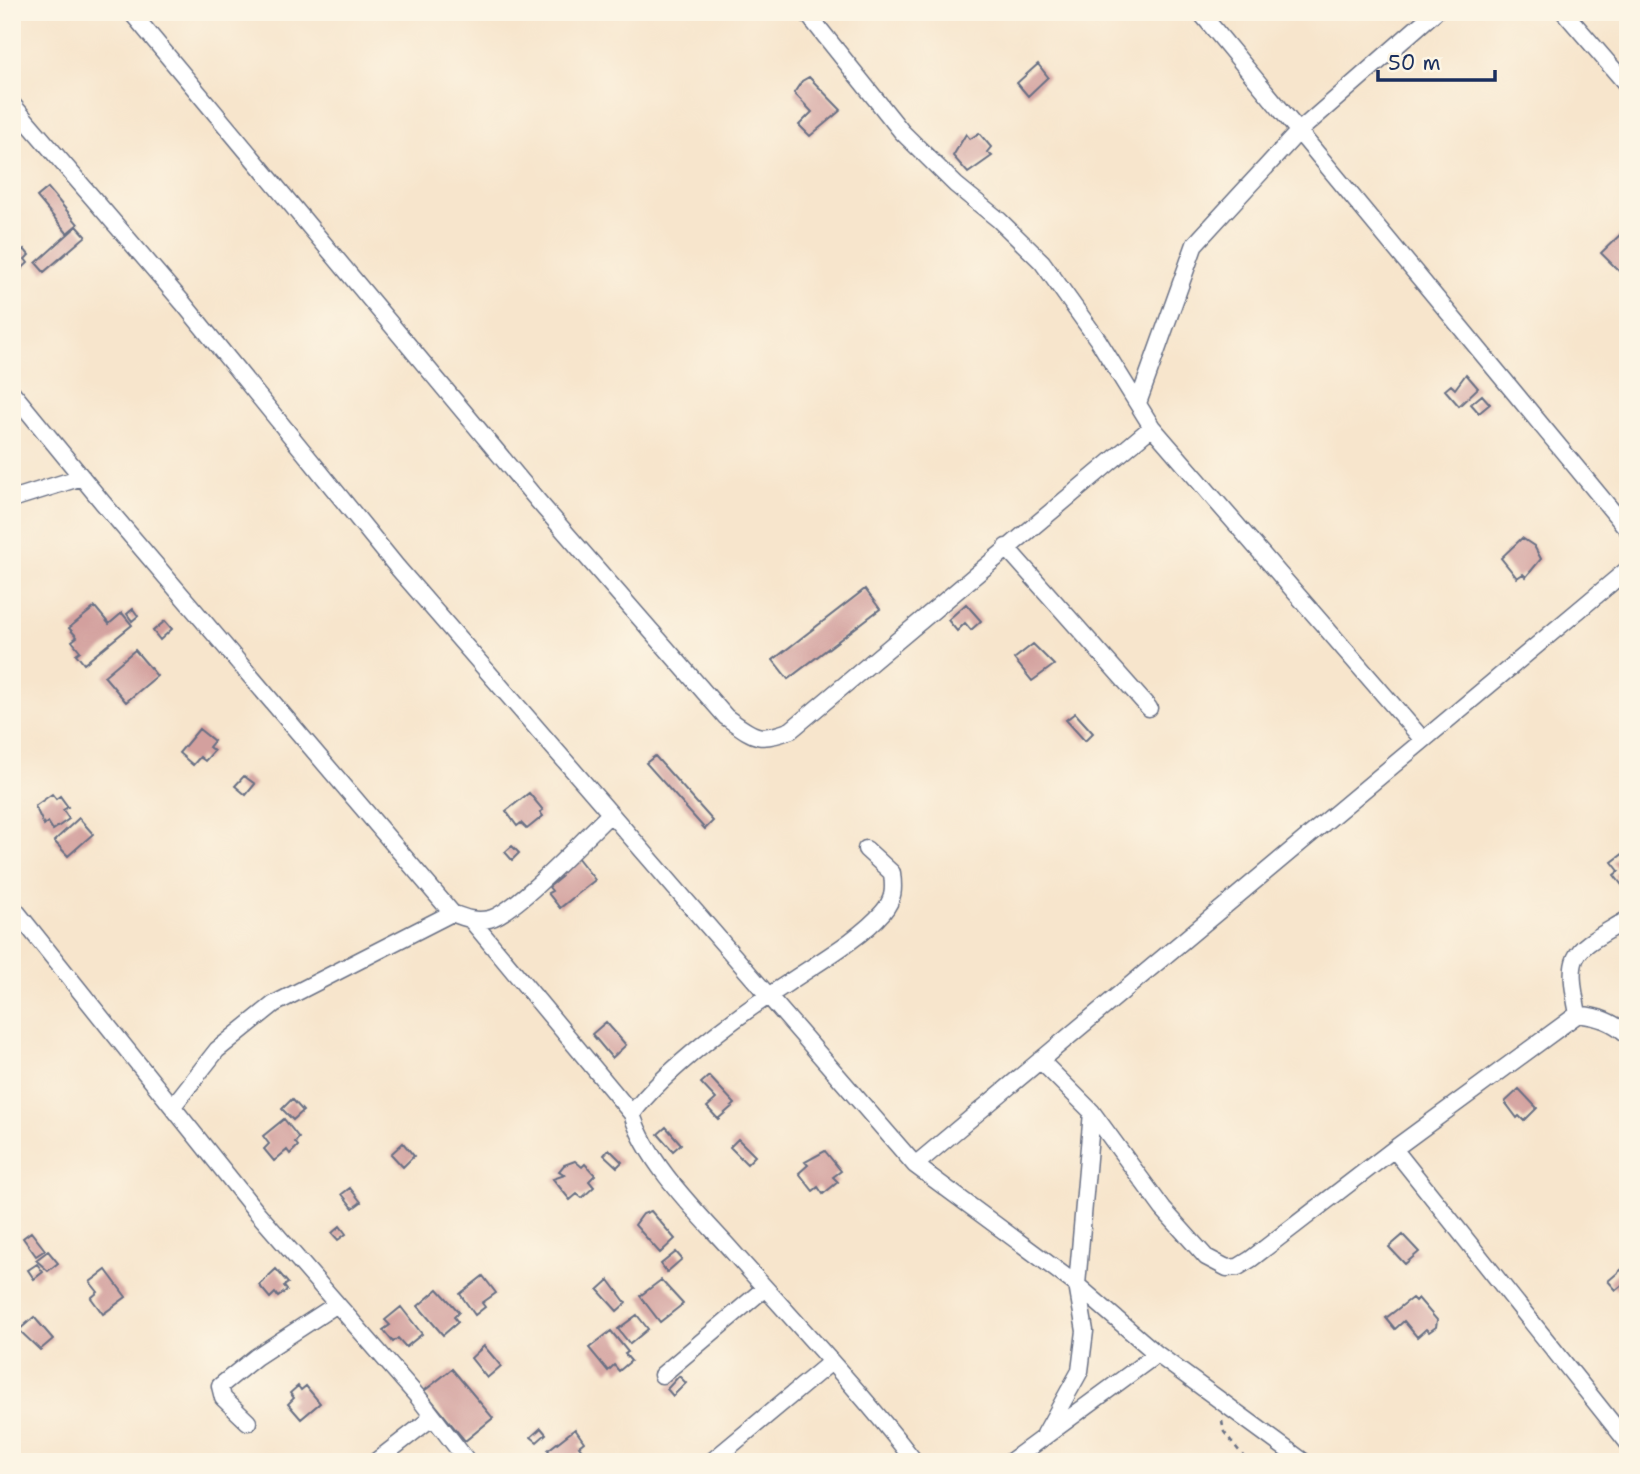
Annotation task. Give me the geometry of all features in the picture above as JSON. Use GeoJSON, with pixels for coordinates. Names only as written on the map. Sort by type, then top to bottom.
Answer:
{"type":"FeatureCollection","features":[{"type":"Feature","properties":{"kind":"street"},"geometry":{"type":"LineString","coordinates":[[131,12],[538,500],[726,717],[754,737],[769,739],[791,730],[1152,427]]}},
{"type":"Feature","properties":{"kind":"street"},"geometry":{"type":"LineString","coordinates":[[806,12],[902,132],[1042,262],[1098,340],[1152,427],[1423,740]]}},
{"type":"Feature","properties":{"kind":"street"},"geometry":{"type":"LineString","coordinates":[[1200,12],[1628,530]]}},
{"type":"Feature","properties":{"kind":"street"},"geometry":{"type":"LineString","coordinates":[[1138,403],[1195,244],[1298,132],[1435,12]]}},
{"type":"Feature","properties":{"kind":"street"},"geometry":{"type":"LineString","coordinates":[[1564,12],[1628,86]]}},
{"type":"Feature","properties":{"kind":"street"},"geometry":{"type":"LineString","coordinates":[[12,104],[183,303],[397,567],[915,1166],[1077,1285],[1157,1354],[1218,1396],[1304,1462]]}},
{"type":"Feature","properties":{"kind":"street"},"geometry":{"type":"LineString","coordinates":[[12,392],[452,912],[471,920],[632,1115],[637,1130],[678,1190],[831,1362],[915,1462]]}},
{"type":"Feature","properties":{"kind":"street"},"geometry":{"type":"LineString","coordinates":[[12,499],[82,477]]}},
{"type":"Feature","properties":{"kind":"street"},"geometry":{"type":"LineString","coordinates":[[1006,547],[1149,708]]}},
{"type":"Feature","properties":{"kind":"street"},"geometry":{"type":"LineString","coordinates":[[915,1166],[1628,569]]}},
{"type":"Feature","properties":{"kind":"street"},"geometry":{"type":"LineString","coordinates":[[471,920],[492,918],[524,895],[609,815]]}},
{"type":"Feature","properties":{"kind":"street"},"geometry":{"type":"LineString","coordinates":[[632,1115],[643,1100],[706,1044],[767,996],[827,957],[882,913],[894,894],[892,873],[866,849]]}},
{"type":"Feature","properties":{"kind":"street"},"geometry":{"type":"LineString","coordinates":[[12,906],[255,1210],[433,1417],[468,1462]]}},
{"type":"Feature","properties":{"kind":"street"},"geometry":{"type":"LineString","coordinates":[[173,1106],[217,1050],[274,1004],[386,949],[452,912]]}},
{"type":"Feature","properties":{"kind":"street"},"geometry":{"type":"LineString","coordinates":[[1578,1014],[1570,973],[1575,956],[1593,940],[1628,919]]}},
{"type":"Feature","properties":{"kind":"street"},"geometry":{"type":"LineString","coordinates":[[1040,1060],[1092,1112],[1163,1209],[1206,1257],[1227,1268],[1238,1267],[1251,1259],[1394,1149],[1578,1014],[1599,1017],[1614,1023],[1628,1035]]}},
{"type":"Feature","properties":{"kind":"street"},"geometry":{"type":"LineString","coordinates":[[1045,1434],[1080,1371],[1085,1331],[1077,1285],[1092,1112]]}},
{"type":"Feature","properties":{"kind":"street"},"geometry":{"type":"LineString","coordinates":[[1394,1149],[1628,1443]]}},
{"type":"Feature","properties":{"kind":"street"},"geometry":{"type":"LineString","coordinates":[[662,1375],[765,1288]]}},
{"type":"Feature","properties":{"kind":"street"},"geometry":{"type":"LineString","coordinates":[[248,1422],[223,1398],[220,1386],[256,1357],[337,1304]]}},
{"type":"Feature","properties":{"kind":"street"},"geometry":{"type":"LineString","coordinates":[[1010,1462],[1157,1354]]}},
{"type":"Feature","properties":{"kind":"street"},"geometry":{"type":"LineString","coordinates":[[711,1462],[831,1362]]}},
{"type":"Feature","properties":{"kind":"street"},"geometry":{"type":"LineString","coordinates":[[375,1462],[433,1417]]}},
{"type":"Feature","properties":{"kind":"path"},"geometry":{"type":"LineString","coordinates":[[1218,1396],[1224,1432],[1248,1462]]}},
{"type":"Feature","properties":{"kind":"building"},"geometry":{"type":"Polygon","coordinates":[[[1038,64],[1048,77],[1028,96],[1017,83],[1038,64]]]}},
{"type":"Feature","properties":{"kind":"building"},"geometry":{"type":"Polygon","coordinates":[[[809,77],[841,110],[810,136],[799,125],[812,112],[794,93],[802,81],[809,77]]]}},
{"type":"Feature","properties":{"kind":"building"},"geometry":{"type":"Polygon","coordinates":[[[979,133],[991,147],[987,152],[992,156],[968,173],[953,156],[966,134],[970,139],[979,133]]]}},
{"type":"Feature","properties":{"kind":"building"},"geometry":{"type":"Polygon","coordinates":[[[48,188],[78,224],[67,233],[37,197],[48,188]]]}},
{"type":"Feature","properties":{"kind":"building"},"geometry":{"type":"Polygon","coordinates":[[[77,226],[86,236],[44,272],[36,263],[77,226]]]}},
{"type":"Feature","properties":{"kind":"building"},"geometry":{"type":"Polygon","coordinates":[[[1623,232],[1628,237],[1628,280],[1601,253],[1623,232]]]}},
{"type":"Feature","properties":{"kind":"building"},"geometry":{"type":"Polygon","coordinates":[[[24,249],[29,255],[25,259],[28,263],[16,274],[12,269],[12,252],[15,250],[19,253],[24,249]]]}},
{"type":"Feature","properties":{"kind":"building"},"geometry":{"type":"Polygon","coordinates":[[[1466,374],[1478,388],[1459,406],[1445,390],[1451,385],[1455,389],[1466,374]]]}},
{"type":"Feature","properties":{"kind":"building"},"geometry":{"type":"Polygon","coordinates":[[[1482,395],[1490,404],[1479,413],[1471,404],[1482,395]]]}},
{"type":"Feature","properties":{"kind":"building"},"geometry":{"type":"Polygon","coordinates":[[[1522,538],[1534,546],[1541,559],[1526,577],[1523,574],[1517,578],[1501,558],[1522,538]]]}},
{"type":"Feature","properties":{"kind":"building"},"geometry":{"type":"Polygon","coordinates":[[[865,589],[880,609],[788,679],[773,660],[865,589]]]}},
{"type":"Feature","properties":{"kind":"building"},"geometry":{"type":"Polygon","coordinates":[[[966,604],[981,621],[971,630],[965,623],[957,631],[948,620],[966,604]]]}},
{"type":"Feature","properties":{"kind":"building"},"geometry":{"type":"Polygon","coordinates":[[[95,607],[109,624],[122,613],[132,625],[84,664],[76,654],[80,651],[72,641],[77,637],[69,628],[95,607]]]}},
{"type":"Feature","properties":{"kind":"building"},"geometry":{"type":"Polygon","coordinates":[[[133,609],[138,616],[132,621],[127,614],[133,609]]]}},
{"type":"Feature","properties":{"kind":"building"},"geometry":{"type":"Polygon","coordinates":[[[165,621],[172,629],[160,640],[153,631],[165,621]]]}},
{"type":"Feature","properties":{"kind":"building"},"geometry":{"type":"Polygon","coordinates":[[[1033,644],[1054,665],[1032,681],[1014,659],[1033,644]]]}},
{"type":"Feature","properties":{"kind":"building"},"geometry":{"type":"Polygon","coordinates":[[[135,650],[157,676],[126,702],[104,676],[135,650]]]}},
{"type":"Feature","properties":{"kind":"building"},"geometry":{"type":"Polygon","coordinates":[[[1075,713],[1093,733],[1085,741],[1066,720],[1075,713]]]}},
{"type":"Feature","properties":{"kind":"building"},"geometry":{"type":"Polygon","coordinates":[[[199,729],[214,741],[209,747],[214,751],[205,761],[200,757],[193,765],[179,753],[199,729]]]}},
{"type":"Feature","properties":{"kind":"building"},"geometry":{"type":"Polygon","coordinates":[[[655,756],[713,821],[705,829],[646,763],[655,756]]]}},
{"type":"Feature","properties":{"kind":"building"},"geometry":{"type":"Polygon","coordinates":[[[244,776],[255,784],[246,795],[235,786],[244,776]]]}},
{"type":"Feature","properties":{"kind":"building"},"geometry":{"type":"Polygon","coordinates":[[[529,793],[543,810],[540,812],[543,816],[527,829],[521,823],[517,826],[506,811],[529,793]]]}},
{"type":"Feature","properties":{"kind":"building"},"geometry":{"type":"Polygon","coordinates":[[[52,794],[56,799],[60,796],[68,807],[63,810],[69,819],[53,830],[48,822],[44,825],[35,806],[52,794]]]}},
{"type":"Feature","properties":{"kind":"building"},"geometry":{"type":"Polygon","coordinates":[[[79,818],[93,834],[68,856],[54,841],[79,818]]]}},
{"type":"Feature","properties":{"kind":"building"},"geometry":{"type":"Polygon","coordinates":[[[512,846],[519,853],[512,860],[505,852],[512,846]]]}},
{"type":"Feature","properties":{"kind":"building"},"geometry":{"type":"Polygon","coordinates":[[[1628,850],[1628,886],[1625,889],[1614,875],[1619,871],[1612,862],[1628,850]]]}},
{"type":"Feature","properties":{"kind":"building"},"geometry":{"type":"Polygon","coordinates":[[[577,857],[595,880],[560,908],[548,893],[552,891],[549,887],[561,877],[558,872],[577,857]]]}},
{"type":"Feature","properties":{"kind":"building"},"geometry":{"type":"Polygon","coordinates":[[[606,1022],[626,1045],[612,1058],[592,1034],[606,1022]]]}},
{"type":"Feature","properties":{"kind":"building"},"geometry":{"type":"Polygon","coordinates":[[[709,1076],[735,1104],[718,1119],[707,1107],[716,1099],[701,1083],[709,1076]]]}},
{"type":"Feature","properties":{"kind":"building"},"geometry":{"type":"Polygon","coordinates":[[[1519,1089],[1537,1108],[1524,1121],[1519,1116],[1517,1118],[1505,1102],[1519,1089]]]}},
{"type":"Feature","properties":{"kind":"building"},"geometry":{"type":"Polygon","coordinates":[[[292,1099],[303,1111],[293,1120],[282,1109],[292,1099]]]}},
{"type":"Feature","properties":{"kind":"building"},"geometry":{"type":"Polygon","coordinates":[[[284,1119],[299,1138],[295,1142],[298,1146],[290,1154],[287,1150],[274,1161],[264,1149],[269,1144],[263,1136],[284,1119]]]}},
{"type":"Feature","properties":{"kind":"building"},"geometry":{"type":"Polygon","coordinates":[[[666,1127],[681,1144],[673,1151],[658,1134],[666,1127]]]}},
{"type":"Feature","properties":{"kind":"building"},"geometry":{"type":"Polygon","coordinates":[[[738,1139],[755,1156],[747,1164],[730,1147],[738,1139]]]}},
{"type":"Feature","properties":{"kind":"building"},"geometry":{"type":"Polygon","coordinates":[[[403,1143],[414,1156],[403,1167],[391,1154],[403,1143]]]}},
{"type":"Feature","properties":{"kind":"building"},"geometry":{"type":"Polygon","coordinates":[[[609,1149],[622,1162],[617,1167],[604,1155],[609,1149]]]}},
{"type":"Feature","properties":{"kind":"building"},"geometry":{"type":"Polygon","coordinates":[[[825,1151],[841,1171],[833,1177],[838,1182],[823,1194],[818,1187],[813,1191],[799,1173],[808,1165],[805,1162],[825,1151]]]}},
{"type":"Feature","properties":{"kind":"building"},"geometry":{"type":"Polygon","coordinates":[[[575,1161],[582,1167],[585,1164],[595,1175],[589,1181],[594,1187],[582,1198],[577,1194],[570,1200],[553,1179],[565,1175],[559,1171],[564,1165],[575,1161]]]}},
{"type":"Feature","properties":{"kind":"building"},"geometry":{"type":"Polygon","coordinates":[[[350,1188],[361,1202],[353,1208],[342,1194],[350,1188]]]}},
{"type":"Feature","properties":{"kind":"building"},"geometry":{"type":"Polygon","coordinates":[[[651,1211],[675,1239],[660,1253],[635,1225],[643,1214],[651,1211]]]}},
{"type":"Feature","properties":{"kind":"building"},"geometry":{"type":"Polygon","coordinates":[[[340,1226],[346,1234],[338,1240],[332,1233],[340,1226]]]}},
{"type":"Feature","properties":{"kind":"building"},"geometry":{"type":"Polygon","coordinates":[[[31,1232],[45,1250],[36,1256],[23,1238],[31,1232]]]}},
{"type":"Feature","properties":{"kind":"building"},"geometry":{"type":"Polygon","coordinates":[[[1403,1235],[1419,1252],[1405,1264],[1389,1247],[1403,1235]]]}},
{"type":"Feature","properties":{"kind":"building"},"geometry":{"type":"Polygon","coordinates":[[[48,1251],[58,1263],[48,1271],[36,1260],[48,1251]]]}},
{"type":"Feature","properties":{"kind":"building"},"geometry":{"type":"Polygon","coordinates":[[[676,1252],[682,1259],[667,1272],[661,1264],[676,1252]]]}},
{"type":"Feature","properties":{"kind":"building"},"geometry":{"type":"Polygon","coordinates":[[[37,1264],[43,1272],[34,1279],[28,1270],[37,1264]]]}},
{"type":"Feature","properties":{"kind":"building"},"geometry":{"type":"Polygon","coordinates":[[[1628,1264],[1628,1280],[1616,1290],[1608,1281],[1628,1264]]]}},
{"type":"Feature","properties":{"kind":"building"},"geometry":{"type":"Polygon","coordinates":[[[276,1269],[288,1283],[284,1286],[287,1290],[278,1297],[275,1293],[270,1298],[259,1285],[276,1269]]]}},
{"type":"Feature","properties":{"kind":"building"},"geometry":{"type":"Polygon","coordinates":[[[106,1270],[126,1297],[103,1314],[91,1298],[98,1292],[90,1282],[106,1270]]]}},
{"type":"Feature","properties":{"kind":"building"},"geometry":{"type":"Polygon","coordinates":[[[483,1276],[496,1293],[482,1303],[485,1307],[475,1315],[460,1294],[483,1276]]]}},
{"type":"Feature","properties":{"kind":"building"},"geometry":{"type":"Polygon","coordinates":[[[609,1280],[626,1303],[617,1311],[598,1290],[609,1280]]]}},
{"type":"Feature","properties":{"kind":"building"},"geometry":{"type":"Polygon","coordinates":[[[661,1280],[683,1304],[660,1322],[640,1296],[661,1280]]]}},
{"type":"Feature","properties":{"kind":"building"},"geometry":{"type":"Polygon","coordinates":[[[438,1289],[459,1312],[454,1317],[458,1322],[443,1335],[418,1306],[438,1289]]]}},
{"type":"Feature","properties":{"kind":"building"},"geometry":{"type":"Polygon","coordinates":[[[1412,1298],[1415,1301],[1418,1298],[1437,1320],[1436,1327],[1429,1332],[1426,1329],[1417,1337],[1404,1321],[1395,1329],[1386,1318],[1412,1298]]]}},
{"type":"Feature","properties":{"kind":"building"},"geometry":{"type":"Polygon","coordinates":[[[401,1307],[422,1334],[406,1347],[398,1338],[393,1342],[383,1330],[390,1325],[385,1320],[401,1307]]]}},
{"type":"Feature","properties":{"kind":"building"},"geometry":{"type":"Polygon","coordinates":[[[637,1315],[648,1329],[630,1344],[618,1329],[637,1315]]]}},
{"type":"Feature","properties":{"kind":"building"},"geometry":{"type":"Polygon","coordinates":[[[34,1317],[53,1339],[40,1350],[19,1330],[34,1317]]]}},
{"type":"Feature","properties":{"kind":"building"},"geometry":{"type":"Polygon","coordinates":[[[611,1331],[628,1352],[625,1354],[631,1361],[619,1371],[614,1365],[608,1371],[589,1348],[611,1331]]]}},
{"type":"Feature","properties":{"kind":"building"},"geometry":{"type":"Polygon","coordinates":[[[484,1346],[501,1366],[487,1378],[471,1358],[484,1346]]]}},
{"type":"Feature","properties":{"kind":"building"},"geometry":{"type":"Polygon","coordinates":[[[452,1369],[493,1418],[465,1441],[424,1391],[452,1369]]]}},
{"type":"Feature","properties":{"kind":"building"},"geometry":{"type":"Polygon","coordinates":[[[679,1376],[686,1383],[673,1396],[667,1389],[679,1376]]]}},
{"type":"Feature","properties":{"kind":"building"},"geometry":{"type":"Polygon","coordinates":[[[298,1386],[301,1390],[306,1386],[320,1403],[301,1419],[288,1404],[294,1398],[290,1393],[298,1386]]]}},
{"type":"Feature","properties":{"kind":"building"},"geometry":{"type":"Polygon","coordinates":[[[541,1428],[546,1434],[537,1442],[531,1437],[541,1428]]]}},
{"type":"Feature","properties":{"kind":"building"},"geometry":{"type":"Polygon","coordinates":[[[575,1429],[584,1442],[579,1446],[583,1451],[573,1458],[568,1456],[573,1462],[557,1462],[548,1450],[575,1429]]]}}]}
